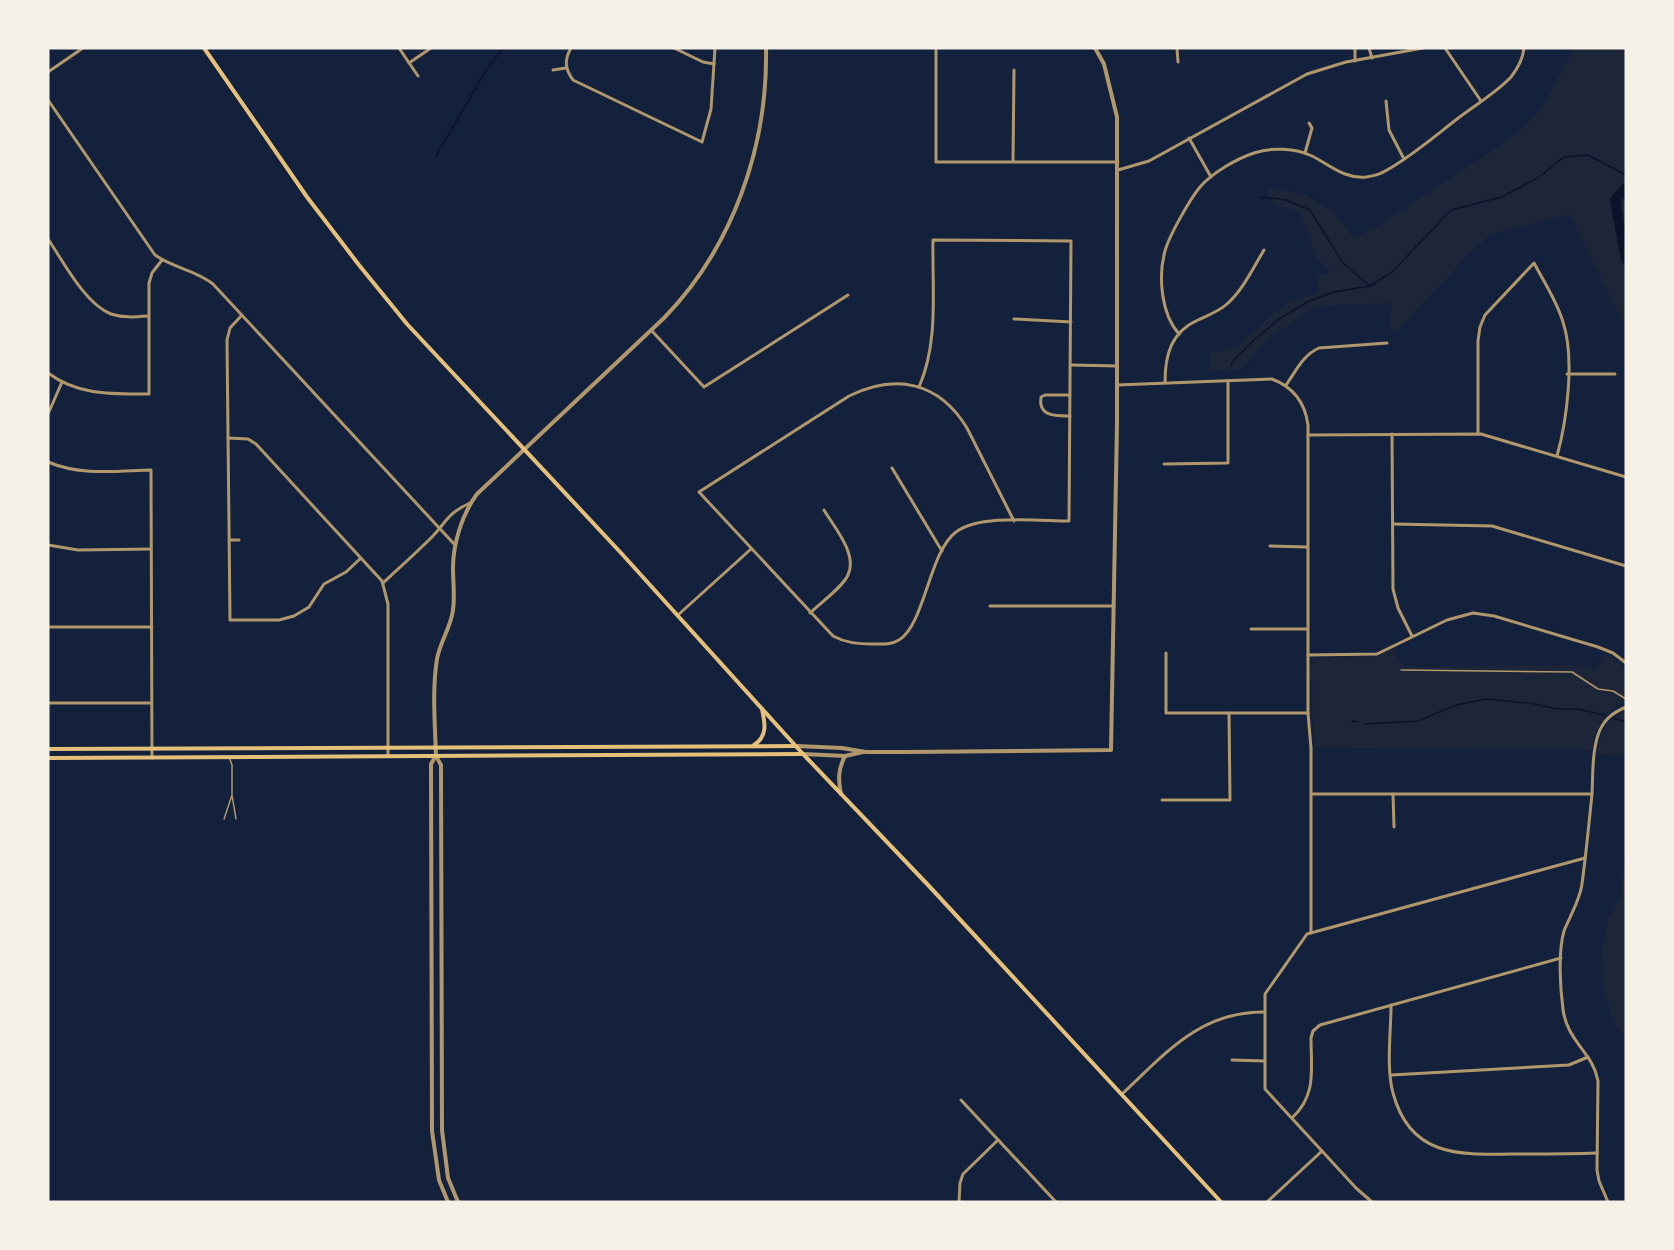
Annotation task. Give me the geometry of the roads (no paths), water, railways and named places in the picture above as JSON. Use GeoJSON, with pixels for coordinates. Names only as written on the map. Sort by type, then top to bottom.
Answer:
{"type":"FeatureCollection","features":[{"type":"Feature","properties":{"kind":"main road"},"geometry":{"type":"LineString","coordinates":[[204,48],[307,197],[365,273],[425,344],[1221,1202]]}},
{"type":"Feature","properties":{"kind":"main road"},"geometry":{"type":"LineString","coordinates":[[753,746],[764,734],[766,725],[762,708]]}},
{"type":"Feature","properties":{"kind":"main road"},"geometry":{"type":"LineString","coordinates":[[609,755],[610,746]]}},
{"type":"Feature","properties":{"kind":"main road"},"geometry":{"type":"LineString","coordinates":[[690,746],[690,754]]}},
{"type":"Feature","properties":{"kind":"main road"},"geometry":{"type":"LineString","coordinates":[[48,749],[797,746]]}},
{"type":"Feature","properties":{"kind":"main road"},"geometry":{"type":"LineString","coordinates":[[48,758],[803,753]]}},
{"type":"Feature","properties":{"kind":"street"},"geometry":{"type":"LineString","coordinates":[[48,72],[83,48]]}},
{"type":"Feature","properties":{"kind":"street"},"geometry":{"type":"LineString","coordinates":[[399,48],[418,75]]}},
{"type":"Feature","properties":{"kind":"street"},"geometry":{"type":"LineString","coordinates":[[409,63],[431,48]]}},
{"type":"Feature","properties":{"kind":"street"},"geometry":{"type":"LineString","coordinates":[[570,48],[566,68],[573,80],[702,142],[711,109],[715,48]]}},
{"type":"Feature","properties":{"kind":"street"},"geometry":{"type":"LineString","coordinates":[[674,48],[703,62],[714,64]]}},
{"type":"Feature","properties":{"kind":"street"},"geometry":{"type":"LineString","coordinates":[[383,583],[457,509],[470,502],[483,487],[651,330],[694,284],[728,226],[745,185],[756,148],[763,109],[766,48]]}},
{"type":"Feature","properties":{"kind":"street"},"geometry":{"type":"LineString","coordinates":[[936,48],[936,162],[1118,162]]}},
{"type":"Feature","properties":{"kind":"street"},"geometry":{"type":"LineString","coordinates":[[797,746],[842,748],[866,752],[1111,750],[1115,606],[1118,162],[1116,105],[1104,64],[1095,48]]}},
{"type":"Feature","properties":{"kind":"street"},"geometry":{"type":"LineString","coordinates":[[1177,48],[1178,62]]}},
{"type":"Feature","properties":{"kind":"street"},"geometry":{"type":"LineString","coordinates":[[1355,48],[1355,61]]}},
{"type":"Feature","properties":{"kind":"street"},"geometry":{"type":"LineString","coordinates":[[1369,48],[1372,58]]}},
{"type":"Feature","properties":{"kind":"street"},"geometry":{"type":"LineString","coordinates":[[1118,170],[1149,161],[1300,77],[1355,61],[1423,48]]}},
{"type":"Feature","properties":{"kind":"street"},"geometry":{"type":"LineString","coordinates":[[1445,48],[1481,101]]}},
{"type":"Feature","properties":{"kind":"street"},"geometry":{"type":"LineString","coordinates":[[1179,334],[1168,320],[1164,309],[1164,253],[1195,194],[1211,177],[1253,153],[1274,149],[1305,153],[1341,173],[1357,177],[1378,175],[1404,159],[1511,77],[1523,58],[1524,48]]}},
{"type":"Feature","properties":{"kind":"street"},"geometry":{"type":"LineString","coordinates":[[553,70],[566,68]]}},
{"type":"Feature","properties":{"kind":"street"},"geometry":{"type":"LineString","coordinates":[[1013,162],[1014,70]]}},
{"type":"Feature","properties":{"kind":"street"},"geometry":{"type":"LineString","coordinates":[[48,100],[150,249],[162,260],[208,280],[456,546]]}},
{"type":"Feature","properties":{"kind":"street"},"geometry":{"type":"LineString","coordinates":[[1386,101],[1389,130],[1404,159]]}},
{"type":"Feature","properties":{"kind":"street"},"geometry":{"type":"LineString","coordinates":[[1305,153],[1312,128],[1309,123]]}},
{"type":"Feature","properties":{"kind":"street"},"geometry":{"type":"LineString","coordinates":[[1189,138],[1211,177]]}},
{"type":"Feature","properties":{"kind":"street"},"geometry":{"type":"LineString","coordinates":[[48,239],[86,294],[98,307],[117,315],[148,316]]}},
{"type":"Feature","properties":{"kind":"street"},"geometry":{"type":"LineString","coordinates":[[919,387],[927,368],[932,342],[933,240],[1071,241],[1069,521],[1014,521],[989,521],[967,525],[948,540],[909,630],[898,641],[889,644],[848,643],[833,636],[699,492],[849,396],[865,388],[890,382],[919,387],[945,402],[962,420],[1014,521]]}},
{"type":"Feature","properties":{"kind":"street"},"geometry":{"type":"LineString","coordinates":[[1165,383],[1167,354],[1179,334],[1196,320],[1222,308],[1233,298],[1264,250]]}},
{"type":"Feature","properties":{"kind":"street"},"geometry":{"type":"LineString","coordinates":[[48,373],[62,382],[94,393],[149,394],[148,283],[162,260]]}},
{"type":"Feature","properties":{"kind":"street"},"geometry":{"type":"LineString","coordinates":[[1478,434],[1480,327],[1485,315],[1534,263],[1564,324],[1568,350],[1566,421],[1557,456]]}},
{"type":"Feature","properties":{"kind":"street"},"geometry":{"type":"LineString","coordinates":[[651,330],[704,387],[848,295]]}},
{"type":"Feature","properties":{"kind":"street"},"geometry":{"type":"LineString","coordinates":[[242,315],[230,328],[227,340],[230,620],[279,620],[294,616],[309,607],[324,584],[346,572],[361,558]]}},
{"type":"Feature","properties":{"kind":"street"},"geometry":{"type":"LineString","coordinates":[[1014,319],[1071,322]]}},
{"type":"Feature","properties":{"kind":"street"},"geometry":{"type":"LineString","coordinates":[[1286,385],[1309,352],[1319,348],[1387,343]]}},
{"type":"Feature","properties":{"kind":"street"},"geometry":{"type":"LineString","coordinates":[[1071,365],[1117,366]]}},
{"type":"Feature","properties":{"kind":"street"},"geometry":{"type":"LineString","coordinates":[[1568,374],[1615,374]]}},
{"type":"Feature","properties":{"kind":"street"},"geometry":{"type":"LineString","coordinates":[[1117,385],[1272,379],[1286,385],[1299,397],[1304,406],[1308,435],[1307,629],[1311,794],[1311,933]]}},
{"type":"Feature","properties":{"kind":"street"},"geometry":{"type":"LineString","coordinates":[[1164,464],[1228,463],[1228,381]]}},
{"type":"Feature","properties":{"kind":"street"},"geometry":{"type":"LineString","coordinates":[[48,414],[62,382]]}},
{"type":"Feature","properties":{"kind":"street"},"geometry":{"type":"LineString","coordinates":[[1070,395],[1045,395],[1041,397],[1040,403],[1046,414],[1052,417],[1070,416]]}},
{"type":"Feature","properties":{"kind":"street"},"geometry":{"type":"LineString","coordinates":[[1392,434],[1394,599],[1412,636]]}},
{"type":"Feature","properties":{"kind":"street"},"geometry":{"type":"LineString","coordinates":[[1308,435],[1478,434],[1626,477]]}},
{"type":"Feature","properties":{"kind":"street"},"geometry":{"type":"LineString","coordinates":[[228,438],[248,439],[256,444],[383,583],[388,604],[388,756]]}},
{"type":"Feature","properties":{"kind":"street"},"geometry":{"type":"LineString","coordinates":[[48,462],[81,472],[151,471],[152,758]]}},
{"type":"Feature","properties":{"kind":"street"},"geometry":{"type":"LineString","coordinates":[[892,468],[942,551]]}},
{"type":"Feature","properties":{"kind":"street"},"geometry":{"type":"LineString","coordinates":[[458,1202],[448,1178],[444,1158],[442,1118],[441,765],[436,756],[435,678],[440,646],[453,612],[453,568],[456,546],[470,502]]}},
{"type":"Feature","properties":{"kind":"street"},"geometry":{"type":"LineString","coordinates":[[810,613],[844,580],[849,570],[848,551],[824,510]]}},
{"type":"Feature","properties":{"kind":"street"},"geometry":{"type":"LineString","coordinates":[[1393,524],[1492,526],[1626,566]]}},
{"type":"Feature","properties":{"kind":"street"},"geometry":{"type":"LineString","coordinates":[[230,540],[239,540]]}},
{"type":"Feature","properties":{"kind":"street"},"geometry":{"type":"LineString","coordinates":[[48,545],[78,550],[151,549]]}},
{"type":"Feature","properties":{"kind":"street"},"geometry":{"type":"LineString","coordinates":[[1270,546],[1307,547]]}},
{"type":"Feature","properties":{"kind":"street"},"geometry":{"type":"LineString","coordinates":[[678,615],[751,549]]}},
{"type":"Feature","properties":{"kind":"street"},"geometry":{"type":"LineString","coordinates":[[990,606],[1115,606]]}},
{"type":"Feature","properties":{"kind":"street"},"geometry":{"type":"LineString","coordinates":[[1308,655],[1377,654],[1453,617],[1480,614],[1608,651],[1626,663]]}},
{"type":"Feature","properties":{"kind":"street"},"geometry":{"type":"LineString","coordinates":[[48,627],[152,627]]}},
{"type":"Feature","properties":{"kind":"street"},"geometry":{"type":"LineString","coordinates":[[1251,629],[1307,629]]}},
{"type":"Feature","properties":{"kind":"street"},"geometry":{"type":"LineString","coordinates":[[1166,653],[1166,713],[1308,713]]}},
{"type":"Feature","properties":{"kind":"street"},"geometry":{"type":"LineString","coordinates":[[48,703],[151,703]]}},
{"type":"Feature","properties":{"kind":"street"},"geometry":{"type":"LineString","coordinates":[[1608,1202],[1599,1181],[1597,1153],[1599,1081],[1597,1072],[1575,1042],[1565,1020],[1562,1004],[1561,958],[1565,931],[1581,888],[1592,794],[1594,752],[1598,735],[1608,717],[1626,707]]}},
{"type":"Feature","properties":{"kind":"street"},"geometry":{"type":"LineString","coordinates":[[1162,800],[1230,800],[1229,713]]}},
{"type":"Feature","properties":{"kind":"street"},"geometry":{"type":"LineString","coordinates":[[228,747],[229,757]]}},
{"type":"Feature","properties":{"kind":"street"},"geometry":{"type":"LineString","coordinates":[[291,747],[292,757]]}},
{"type":"Feature","properties":{"kind":"street"},"geometry":{"type":"LineString","coordinates":[[803,753],[845,756],[866,752]]}},
{"type":"Feature","properties":{"kind":"street"},"geometry":{"type":"LineString","coordinates":[[436,756],[431,764],[432,1118],[435,1159],[439,1180],[448,1202]]}},
{"type":"Feature","properties":{"kind":"street"},"geometry":{"type":"LineString","coordinates":[[842,794],[838,778],[845,756]]}},
{"type":"Feature","properties":{"kind":"street"},"geometry":{"type":"LineString","coordinates":[[1311,794],[1592,794]]}},
{"type":"Feature","properties":{"kind":"street"},"geometry":{"type":"LineString","coordinates":[[1394,794],[1395,827]]}},
{"type":"Feature","properties":{"kind":"street"},"geometry":{"type":"LineString","coordinates":[[431,833],[441,833]]}},
{"type":"Feature","properties":{"kind":"street"},"geometry":{"type":"LineString","coordinates":[[1372,1202],[1356,1188],[1265,1089],[1265,994],[1307,934],[1585,858]]}},
{"type":"Feature","properties":{"kind":"street"},"geometry":{"type":"LineString","coordinates":[[431,903],[440,903]]}},
{"type":"Feature","properties":{"kind":"street"},"geometry":{"type":"LineString","coordinates":[[1292,1118],[1304,1104],[1311,1088],[1311,1038],[1313,1031],[1320,1024],[1561,958]]}},
{"type":"Feature","properties":{"kind":"street"},"geometry":{"type":"LineString","coordinates":[[431,971],[441,972]]}},
{"type":"Feature","properties":{"kind":"street"},"geometry":{"type":"LineString","coordinates":[[1391,1005],[1390,1075],[1392,1090],[1401,1116],[1418,1136],[1437,1148],[1452,1153],[1476,1155],[1597,1153]]}},
{"type":"Feature","properties":{"kind":"street"},"geometry":{"type":"LineString","coordinates":[[1122,1095],[1186,1036],[1201,1026],[1238,1014],[1264,1012]]}},
{"type":"Feature","properties":{"kind":"street"},"geometry":{"type":"LineString","coordinates":[[432,1017],[441,1017]]}},
{"type":"Feature","properties":{"kind":"street"},"geometry":{"type":"LineString","coordinates":[[1390,1075],[1569,1065],[1588,1057]]}},
{"type":"Feature","properties":{"kind":"street"},"geometry":{"type":"LineString","coordinates":[[1232,1060],[1264,1060]]}},
{"type":"Feature","properties":{"kind":"street"},"geometry":{"type":"LineString","coordinates":[[962,1100],[1056,1202]]}},
{"type":"Feature","properties":{"kind":"street"},"geometry":{"type":"LineString","coordinates":[[432,1118],[442,1118]]}},
{"type":"Feature","properties":{"kind":"street"},"geometry":{"type":"LineString","coordinates":[[959,1202],[963,1174],[998,1140]]}},
{"type":"Feature","properties":{"kind":"street"},"geometry":{"type":"LineString","coordinates":[[1267,1202],[1322,1151]]}},
{"type":"Feature","properties":{"kind":"lane"},"geometry":{"type":"LineString","coordinates":[[1401,670],[1572,672],[1598,689],[1613,691],[1626,699]]}},
{"type":"Feature","properties":{"kind":"lane"},"geometry":{"type":"LineString","coordinates":[[229,757],[232,765],[232,795],[236,819]]}},
{"type":"Feature","properties":{"kind":"lane"},"geometry":{"type":"LineString","coordinates":[[224,819],[232,795]]}},
{"type":"Feature","properties":{"kind":"waterway"},"geometry":{"type":"LineString","coordinates":[[436,156],[485,72],[503,48]]}},
{"type":"Feature","properties":{"kind":"waterway"},"geometry":{"type":"LineString","coordinates":[[1231,366],[1251,343],[1278,320],[1309,301],[1334,292],[1370,286],[1392,272],[1451,210],[1502,197],[1539,177],[1564,157],[1588,155],[1626,175]]}},
{"type":"Feature","properties":{"kind":"waterway"},"geometry":{"type":"LineString","coordinates":[[1626,188],[1615,200],[1626,260]]}},
{"type":"Feature","properties":{"kind":"waterway"},"geometry":{"type":"LineString","coordinates":[[1261,197],[1286,200],[1310,210],[1343,263],[1370,286]]}},
{"type":"Feature","properties":{"kind":"waterway"},"geometry":{"type":"LineString","coordinates":[[1365,724],[1418,721],[1456,705],[1487,699],[1535,704],[1557,709],[1578,709],[1604,715]]}},
{"type":"Feature","properties":{"kind":"waterway"},"geometry":{"type":"LineString","coordinates":[[1613,718],[1626,722]]}},
{"type":"Feature","properties":{"kind":"waterway"},"geometry":{"type":"LineString","coordinates":[[1352,721],[1358,722]]}}]}
